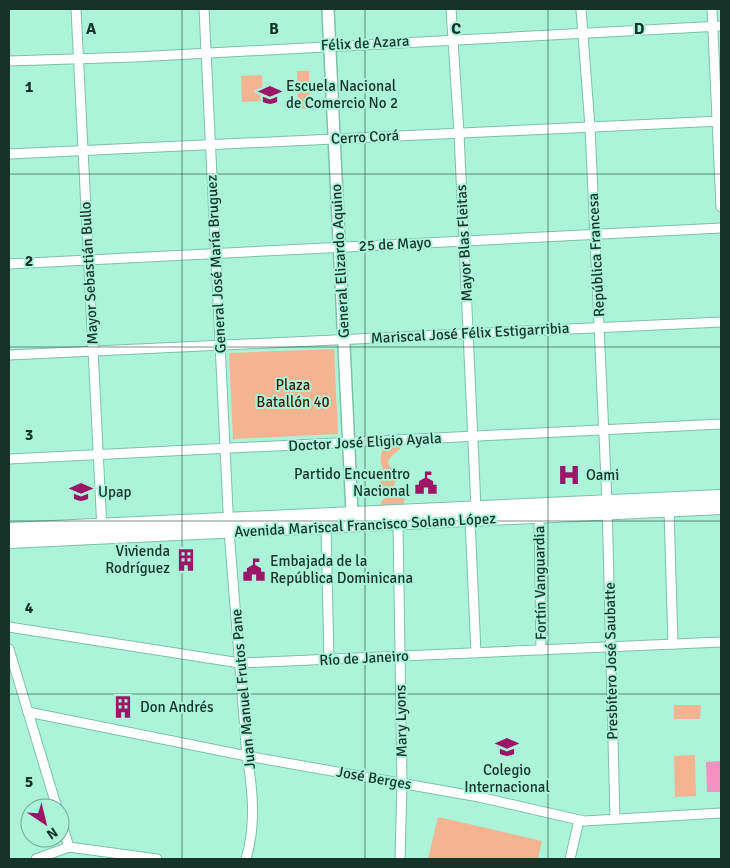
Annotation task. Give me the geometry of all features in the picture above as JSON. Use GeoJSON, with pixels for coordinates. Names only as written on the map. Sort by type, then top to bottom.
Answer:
{"type":"FeatureCollection","features":[{"type":"Feature","properties":{"kind":"highway","name":"Avenida Mariscal Francisco Solano López"},"geometry":{"type":"LineString","coordinates":[[9,530],[102,531],[228,525],[326,527],[398,524],[473,514],[607,507],[721,497]]}},
{"type":"Feature","properties":{"kind":"highway"},"geometry":{"type":"LineString","coordinates":[[636,511],[659,506],[721,502]]}},
{"type":"Feature","properties":{"kind":"highway","name":"Avenida Mariscal Francisco Solano López"},"geometry":{"type":"LineString","coordinates":[[9,541],[102,531],[143,535],[352,513],[538,516],[607,507],[636,511],[721,507]]}},
{"type":"Feature","properties":{"kind":"main road","name":"General Elizardo Aquino"},"geometry":{"type":"LineString","coordinates":[[328,9],[352,513]]}},
{"type":"Feature","properties":{"kind":"street","name":"Mayor Sebastián Bullo"},"geometry":{"type":"LineString","coordinates":[[76,9],[102,531]]}},
{"type":"Feature","properties":{"kind":"street","name":"General José María Bruguez"},"geometry":{"type":"LineString","coordinates":[[204,9],[228,525]]}},
{"type":"Feature","properties":{"kind":"street","name":"Mayor Blas Fleitas"},"geometry":{"type":"LineString","coordinates":[[451,9],[459,133],[472,436],[476,653]]}},
{"type":"Feature","properties":{"kind":"street","name":"República Francesa"},"geometry":{"type":"LineString","coordinates":[[581,9],[590,127],[607,507]]}},
{"type":"Feature","properties":{"kind":"street"},"geometry":{"type":"LineString","coordinates":[[712,9],[717,26],[721,207]]}},
{"type":"Feature","properties":{"kind":"street","name":"Félix de Azara"},"geometry":{"type":"LineString","coordinates":[[9,61],[135,57],[206,51],[717,26]]}},
{"type":"Feature","properties":{"kind":"street","name":"Cerro Corá"},"geometry":{"type":"LineString","coordinates":[[9,154],[719,121]]}},
{"type":"Feature","properties":{"kind":"street","name":"25 de Mayo"},"geometry":{"type":"LineString","coordinates":[[9,264],[721,228]]}},
{"type":"Feature","properties":{"kind":"street","name":"Mariscal José Félix Estigarribia"},"geometry":{"type":"LineString","coordinates":[[9,355],[721,322]]}},
{"type":"Feature","properties":{"kind":"street","name":"Doctor José Eligio Ayala"},"geometry":{"type":"LineString","coordinates":[[9,459],[349,444],[721,424]]}},
{"type":"Feature","properties":{"kind":"street","name":"Presbítero José Saubatte"},"geometry":{"type":"LineString","coordinates":[[607,507],[615,819]]}},
{"type":"Feature","properties":{"kind":"street"},"geometry":{"type":"LineString","coordinates":[[670,510],[673,644]]}},
{"type":"Feature","properties":{"kind":"street","name":"Fortín Vanguardia"},"geometry":{"type":"LineString","coordinates":[[538,516],[541,650]]}},
{"type":"Feature","properties":{"kind":"street","name":"Mary Lyons"},"geometry":{"type":"LineString","coordinates":[[398,524],[402,783],[400,859]]}},
{"type":"Feature","properties":{"kind":"street","name":"Juan Manuel Frutos Pane"},"geometry":{"type":"LineString","coordinates":[[228,525],[253,816],[246,859]]}},
{"type":"Feature","properties":{"kind":"street"},"geometry":{"type":"LineString","coordinates":[[326,527],[329,660]]}},
{"type":"Feature","properties":{"kind":"street","name":"Río de Janeiro"},"geometry":{"type":"LineString","coordinates":[[9,627],[240,663],[721,642]]}},
{"type":"Feature","properties":{"kind":"street"},"geometry":{"type":"LineString","coordinates":[[9,650],[54,798]]}},
{"type":"Feature","properties":{"kind":"street","name":"José Berges"},"geometry":{"type":"LineString","coordinates":[[28,712],[247,756],[479,796],[579,820],[721,813]]}},
{"type":"Feature","properties":{"kind":"street"},"geometry":{"type":"LineString","coordinates":[[570,859],[579,820]]}},
{"type":"Feature","properties":{"kind":"street"},"geometry":{"type":"LineString","coordinates":[[70,847],[157,859]]}},
{"type":"Feature","properties":{"kind":"street"},"geometry":{"type":"LineString","coordinates":[[36,859],[66,848]]}},
{"type":"Feature","properties":{"kind":"green space"},"geometry":{"type":"Polygon","coordinates":[[[297,71],[309,71],[310,109],[298,109],[297,71]]]}},
{"type":"Feature","properties":{"kind":"green space"},"geometry":{"type":"Polygon","coordinates":[[[262,75],[263,101],[242,102],[241,76],[262,75]]]}},
{"type":"Feature","properties":{"kind":"green space","name":"Plaza Batallón 40"},"geometry":{"type":"Polygon","coordinates":[[[334,349],[338,434],[233,439],[229,353],[334,349]]]}},
{"type":"Feature","properties":{"kind":"green space"},"geometry":{"type":"Polygon","coordinates":[[[403,444],[388,463],[392,470],[391,476],[396,480],[393,488],[398,490],[397,495],[405,499],[403,509],[382,510],[381,502],[385,498],[383,489],[379,486],[381,480],[377,479],[383,469],[382,451],[385,445],[403,444]]]}},
{"type":"Feature","properties":{"kind":"green space"},"geometry":{"type":"Polygon","coordinates":[[[674,705],[701,705],[700,719],[674,719],[674,705]]]}},
{"type":"Feature","properties":{"kind":"green space"},"geometry":{"type":"Polygon","coordinates":[[[695,755],[696,796],[675,797],[674,756],[695,755]]]}},
{"type":"Feature","properties":{"kind":"green space"},"geometry":{"type":"Polygon","coordinates":[[[438,817],[542,841],[538,859],[428,859],[438,817]]]}},
{"type":"Feature","properties":{"kind":"shaded area"},"geometry":{"type":"Polygon","coordinates":[[[721,761],[721,792],[707,792],[706,762],[721,761]]]}},
{"type":"Feature","properties":{"kind":"place","name":"Escuela Nacional de Comercio No 2"},"geometry":{"type":"Point","coordinates":[270,95]}},
{"type":"Feature","properties":{"kind":"place","name":"Oami"},"geometry":{"type":"Point","coordinates":[569,475]}},
{"type":"Feature","properties":{"kind":"place","name":"Partido Encuentro Nacional"},"geometry":{"type":"Point","coordinates":[426,483]}},
{"type":"Feature","properties":{"kind":"place","name":"Upap"},"geometry":{"type":"Point","coordinates":[81,492]}},
{"type":"Feature","properties":{"kind":"place","name":"Vivienda Rodríguez"},"geometry":{"type":"Point","coordinates":[186,560]}},
{"type":"Feature","properties":{"kind":"place","name":"Embajada de la República Dominicana"},"geometry":{"type":"Point","coordinates":[254,570]}},
{"type":"Feature","properties":{"kind":"place","name":"Don Andrés"},"geometry":{"type":"Point","coordinates":[123,707]}},
{"type":"Feature","properties":{"kind":"place","name":"Colegio Internacional"},"geometry":{"type":"Point","coordinates":[507,747]}}]}
